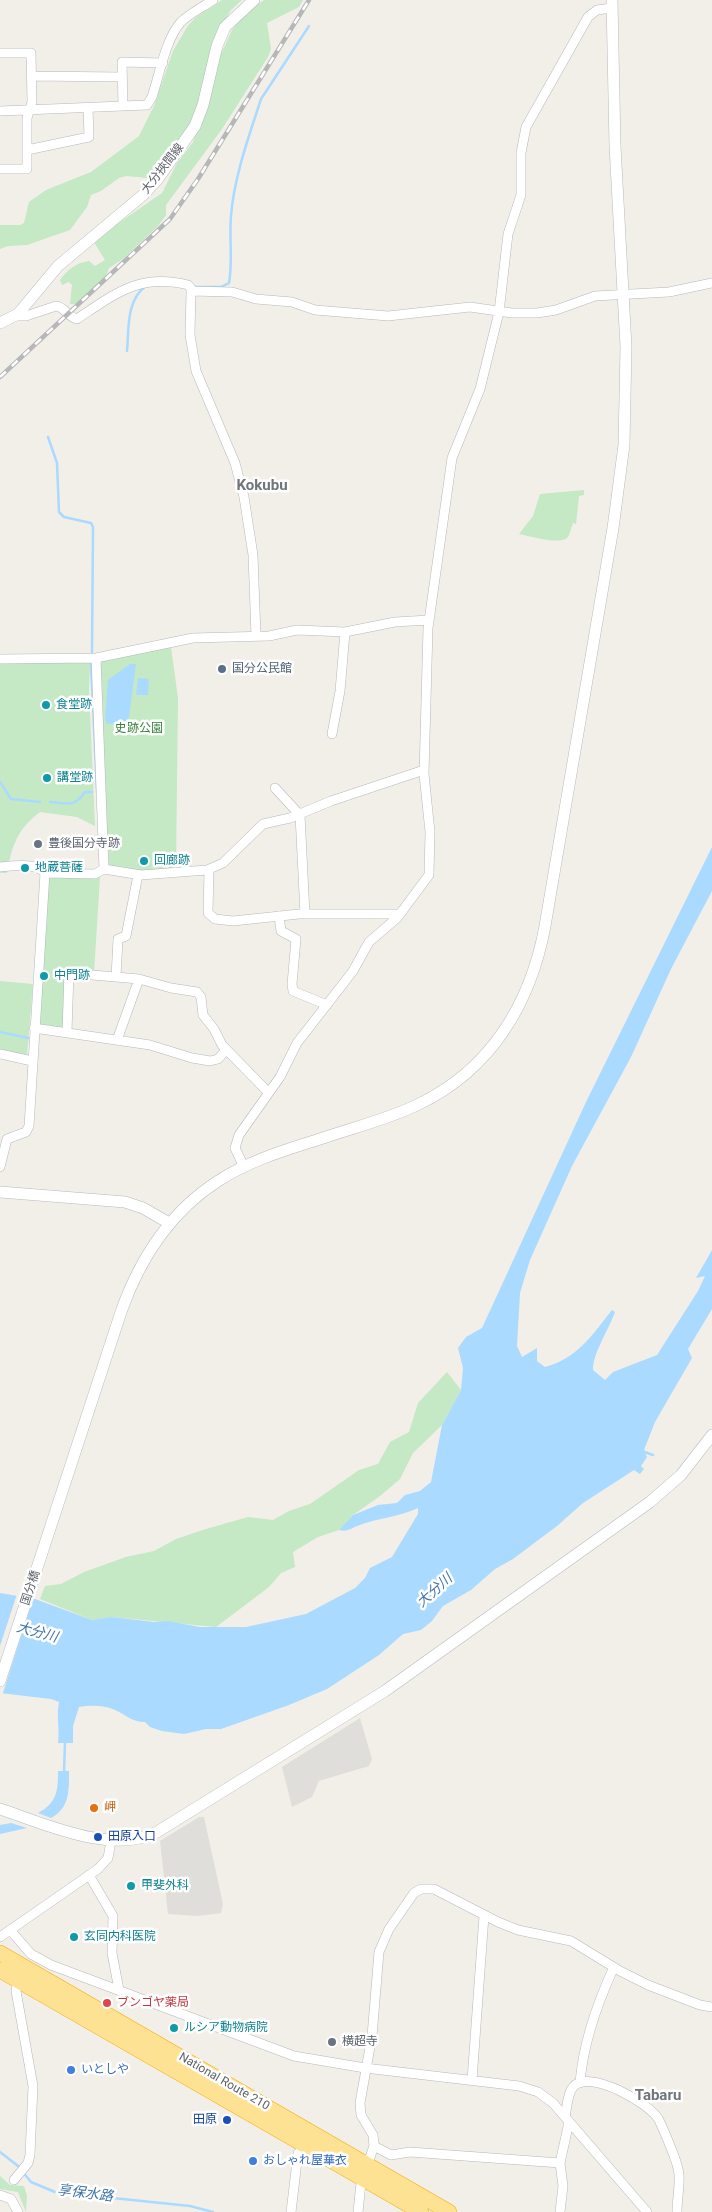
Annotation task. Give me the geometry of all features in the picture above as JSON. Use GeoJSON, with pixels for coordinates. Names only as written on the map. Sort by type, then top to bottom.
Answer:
{"type":"FeatureCollection","features":[{"type":"Feature","properties":{"kind":"highway","name":"National Route 210"},"geometry":{"type":"LineString","coordinates":[[0,1954],[364,2171],[422,2212]]}},
{"type":"Feature","properties":{"kind":"highway","name":"National Route 210"},"geometry":{"type":"LineString","coordinates":[[0,1970],[364,2171],[449,2212]]}},
{"type":"Feature","properties":{"kind":"street"},"geometry":{"type":"LineString","coordinates":[[0,111],[148,105],[179,25],[213,0]]}},
{"type":"Feature","properties":{"kind":"street","name":"大分挾間線"},"geometry":{"type":"LineString","coordinates":[[0,324],[15,316],[58,266],[144,195],[157,180],[195,126],[203,105],[218,46],[225,27],[254,0]]}},
{"type":"Feature","properties":{"kind":"street"},"geometry":{"type":"LineString","coordinates":[[244,1167],[235,1148],[239,1135],[280,1077],[297,1043],[353,971],[369,942],[400,914],[425,883],[430,870],[429,818],[424,770],[429,620],[452,458],[480,389],[499,312],[508,234],[521,195],[520,153],[527,124],[588,17],[597,10],[612,4]]}},
{"type":"Feature","properties":{"kind":"street","name":"国分橋"},"geometry":{"type":"LineString","coordinates":[[0,1681],[127,1297],[144,1260],[169,1224],[202,1192],[244,1167],[290,1148],[396,1114],[432,1097],[461,1077],[486,1055],[507,1028],[524,996],[538,960],[621,475],[627,388],[615,146],[612,4]]}},
{"type":"Feature","properties":{"kind":"street"},"geometry":{"type":"LineString","coordinates":[[0,53],[31,53],[30,110],[27,118],[27,169],[0,169]]}},
{"type":"Feature","properties":{"kind":"street"},"geometry":{"type":"LineString","coordinates":[[123,106],[122,62],[163,63]]}},
{"type":"Feature","properties":{"kind":"street"},"geometry":{"type":"LineString","coordinates":[[31,76],[122,76]]}},
{"type":"Feature","properties":{"kind":"street"},"geometry":{"type":"LineString","coordinates":[[27,150],[89,137],[88,108]]}},
{"type":"Feature","properties":{"kind":"street"},"geometry":{"type":"LineString","coordinates":[[15,316],[26,316],[56,306],[76,319],[110,296],[153,280],[182,283],[190,286],[193,291]]}},
{"type":"Feature","properties":{"kind":"street"},"geometry":{"type":"LineString","coordinates":[[256,636],[253,555],[244,497],[237,468],[196,371],[190,325],[189,295],[193,291],[232,292],[256,299],[292,302],[310,309],[360,316],[411,315],[470,307],[519,314],[549,311],[590,297],[687,290],[712,283]]}},
{"type":"Feature","properties":{"kind":"street"},"geometry":{"type":"LineString","coordinates":[[0,659],[96,658],[193,638],[256,636],[297,630],[345,632],[395,622],[429,620]]}},
{"type":"Feature","properties":{"kind":"street"},"geometry":{"type":"LineString","coordinates":[[332,734],[340,691],[345,632]]}},
{"type":"Feature","properties":{"kind":"street"},"geometry":{"type":"LineString","coordinates":[[96,658],[104,869]]}},
{"type":"Feature","properties":{"kind":"street"},"geometry":{"type":"LineString","coordinates":[[45,873],[95,874],[104,869],[138,875],[209,870],[223,863],[262,824],[300,815],[331,801],[424,770]]}},
{"type":"Feature","properties":{"kind":"street"},"geometry":{"type":"LineString","coordinates":[[275,788],[300,815],[305,914]]}},
{"type":"Feature","properties":{"kind":"street"},"geometry":{"type":"LineString","coordinates":[[0,867],[35,867],[41,868],[45,873],[28,1128],[24,1133],[7,1139],[0,1167]]}},
{"type":"Feature","properties":{"kind":"street"},"geometry":{"type":"LineString","coordinates":[[209,870],[208,913],[211,916],[233,921],[305,914],[400,914]]}},
{"type":"Feature","properties":{"kind":"street"},"geometry":{"type":"LineString","coordinates":[[116,977],[118,940],[126,936],[138,875]]}},
{"type":"Feature","properties":{"kind":"street"},"geometry":{"type":"LineString","coordinates":[[279,916],[281,931],[296,939],[293,991],[327,1005]]}},
{"type":"Feature","properties":{"kind":"street"},"geometry":{"type":"LineString","coordinates":[[67,1032],[68,973],[139,979],[199,993],[203,1016],[226,1050],[265,1089]]}},
{"type":"Feature","properties":{"kind":"street"},"geometry":{"type":"LineString","coordinates":[[117,1040],[139,979]]}},
{"type":"Feature","properties":{"kind":"street"},"geometry":{"type":"LineString","coordinates":[[34,1028],[156,1046],[192,1058],[210,1061],[218,1059],[226,1050]]}},
{"type":"Feature","properties":{"kind":"street"},"geometry":{"type":"LineString","coordinates":[[0,1054],[32,1061]]}},
{"type":"Feature","properties":{"kind":"street"},"geometry":{"type":"LineString","coordinates":[[0,1192],[125,1202],[143,1208],[169,1224]]}},
{"type":"Feature","properties":{"kind":"street"},"geometry":{"type":"LineString","coordinates":[[5,1810],[50,1825],[111,1841],[135,1840],[157,1832],[386,1691],[658,1496],[680,1475],[712,1435]]}},
{"type":"Feature","properties":{"kind":"street"},"geometry":{"type":"LineString","coordinates":[[0,1937],[89,1875],[108,1858],[111,1841]]}},
{"type":"Feature","properties":{"kind":"street"},"geometry":{"type":"LineString","coordinates":[[89,1875],[113,1916],[112,1950],[119,1990]]}},
{"type":"Feature","properties":{"kind":"street"},"geometry":{"type":"LineString","coordinates":[[358,2212],[359,2190],[374,2146],[373,2136],[364,2122],[360,2108],[375,2007],[375,1977],[379,1952],[386,1934],[416,1891],[428,1888],[484,1916],[518,1930],[571,1941],[614,1968],[648,1985],[700,2005],[712,2007]]}},
{"type":"Feature","properties":{"kind":"street"},"geometry":{"type":"LineString","coordinates":[[472,2080],[484,1916]]}},
{"type":"Feature","properties":{"kind":"street"},"geometry":{"type":"LineString","coordinates":[[10,1930],[26,1950],[40,1960],[294,2056],[365,2068],[532,2089],[549,2099],[647,2212]]}},
{"type":"Feature","properties":{"kind":"street"},"geometry":{"type":"LineString","coordinates":[[580,2083],[582,2060],[600,1999],[614,1968]]}},
{"type":"Feature","properties":{"kind":"street"},"geometry":{"type":"LineString","coordinates":[[14,2180],[28,2163],[30,2155],[33,2086],[16,1991],[18,1980]]}},
{"type":"Feature","properties":{"kind":"street"},"geometry":{"type":"LineString","coordinates":[[560,2212],[563,2186],[560,2163],[571,2090],[580,2083],[597,2082],[615,2087],[656,2117],[678,2167],[677,2212]]}},
{"type":"Feature","properties":{"kind":"street"},"geometry":{"type":"LineString","coordinates":[[374,2146],[391,2155],[410,2152],[560,2163]]}},
{"type":"Feature","properties":{"kind":"street"},"geometry":{"type":"LineString","coordinates":[[291,2212],[298,2154]]}},
{"type":"Feature","properties":{"kind":"street"},"geometry":{"type":"LineString","coordinates":[[0,2195],[11,2199],[18,2212]]}},
{"type":"Feature","properties":{"kind":"shaded area"},"geometry":{"type":"Polygon","coordinates":[[[360,1718],[372,1759],[369,1766],[319,1781],[312,1797],[292,1807],[282,1767],[360,1718]]]}},
{"type":"Feature","properties":{"kind":"shaded area"},"geometry":{"type":"Polygon","coordinates":[[[199,1817],[204,1817],[223,1904],[221,1913],[198,1916],[168,1914],[160,1841],[199,1817]]]}},
{"type":"Feature","properties":{"kind":"green space"},"geometry":{"type":"Polygon","coordinates":[[[222,0],[242,0],[231,10],[219,31],[197,115],[158,173],[148,178],[126,176],[119,178],[101,191],[91,195],[87,207],[70,230],[27,245],[8,246],[0,249],[0,225],[20,225],[24,223],[29,202],[46,190],[91,172],[139,136],[154,106],[173,51],[187,27],[195,18],[222,0]]]}},
{"type":"Feature","properties":{"kind":"green space"},"geometry":{"type":"Polygon","coordinates":[[[264,0],[303,0],[299,7],[267,23],[271,49],[268,57],[222,129],[166,205],[166,215],[158,226],[123,259],[109,268],[106,276],[76,304],[70,304],[72,285],[69,282],[62,285],[60,280],[76,265],[89,261],[95,266],[105,260],[94,242],[162,193],[177,163],[193,142],[221,54],[232,30],[242,17],[264,0]]]}},
{"type":"Feature","properties":{"kind":"green space"},"geometry":{"type":"Polygon","coordinates":[[[584,490],[584,495],[579,496],[576,524],[573,523],[567,538],[557,541],[519,534],[533,516],[540,494],[584,490]]]}},
{"type":"Feature","properties":{"kind":"green space","name":"史跡公園"},"geometry":{"type":"Polygon","coordinates":[[[171,647],[178,698],[176,867],[151,872],[109,866],[98,660],[171,647]]]}},
{"type":"Feature","properties":{"kind":"green space","name":"史跡公園"},"geometry":{"type":"Polygon","coordinates":[[[59,661],[90,662],[89,689],[95,826],[77,817],[40,812],[26,825],[17,839],[11,854],[7,873],[0,873],[0,664],[59,661]]]}},
{"type":"Feature","properties":{"kind":"green space"},"geometry":{"type":"Polygon","coordinates":[[[49,876],[100,877],[94,973],[67,972],[66,1030],[37,1027],[49,876]]]}},
{"type":"Feature","properties":{"kind":"green space"},"geometry":{"type":"Polygon","coordinates":[[[0,981],[33,984],[27,1055],[24,1057],[0,1052],[0,981]]]}},
{"type":"Feature","properties":{"kind":"green space"},"geometry":{"type":"Polygon","coordinates":[[[447,1372],[461,1390],[442,1425],[413,1453],[400,1479],[353,1515],[339,1530],[318,1537],[293,1552],[295,1567],[281,1573],[269,1587],[216,1627],[111,1617],[92,1620],[40,1599],[45,1586],[61,1584],[84,1572],[126,1557],[154,1551],[176,1539],[248,1517],[273,1520],[289,1511],[310,1504],[359,1470],[378,1464],[390,1442],[409,1432],[418,1403],[447,1372]]]}},
{"type":"Feature","properties":{"kind":"green space"},"geometry":{"type":"Polygon","coordinates":[[[0,2176],[10,2185],[24,2186],[27,2196],[26,2212],[18,2192],[0,2189],[0,2176]]]}},
{"type":"Feature","properties":{"kind":"water"},"geometry":{"type":"Polygon","coordinates":[[[130,664],[136,664],[129,717],[124,723],[107,724],[105,719],[108,680],[130,664]]]}},
{"type":"Feature","properties":{"kind":"water"},"geometry":{"type":"Polygon","coordinates":[[[138,678],[149,679],[148,695],[136,695],[138,678]]]}},
{"type":"Feature","properties":{"kind":"water","name":"大分川"},"geometry":{"type":"Polygon","coordinates":[[[712,847],[712,891],[671,969],[631,1057],[572,1166],[530,1260],[520,1293],[517,1346],[522,1357],[537,1348],[537,1361],[545,1367],[575,1352],[612,1310],[615,1312],[593,1364],[593,1370],[605,1380],[613,1372],[657,1355],[698,1291],[705,1276],[696,1278],[712,1250],[712,1309],[688,1349],[692,1358],[655,1422],[644,1450],[647,1457],[641,1466],[644,1469],[640,1474],[634,1470],[583,1503],[557,1526],[513,1559],[495,1569],[471,1590],[443,1606],[432,1621],[421,1630],[403,1634],[379,1655],[327,1689],[289,1705],[221,1729],[206,1729],[184,1734],[150,1727],[145,1722],[133,1720],[111,1708],[79,1707],[73,1726],[73,1743],[58,1743],[59,1702],[51,1699],[0,1693],[0,1593],[35,1599],[92,1620],[111,1617],[154,1622],[167,1621],[200,1627],[246,1627],[306,1614],[355,1588],[365,1578],[370,1568],[392,1557],[418,1514],[418,1508],[365,1523],[348,1530],[339,1530],[353,1515],[378,1505],[397,1503],[405,1495],[420,1491],[431,1482],[442,1425],[461,1390],[463,1368],[458,1348],[466,1337],[482,1328],[586,1102],[712,847]]]}},
{"type":"Feature","properties":{"kind":"water"},"geometry":{"type":"Polygon","coordinates":[[[58,1771],[69,1771],[68,1792],[62,1809],[51,1818],[38,1813],[53,1801],[58,1785],[58,1771]]]}},
{"type":"Feature","properties":{"kind":"water"},"geometry":{"type":"Polygon","coordinates":[[[11,1823],[27,1828],[0,1834],[0,1825],[11,1823]]]}},
{"type":"Feature","properties":{"kind":"pier"},"geometry":{"type":"Polygon","coordinates":[[[17,1594],[34,1596],[2,1696],[0,1695],[0,1646],[17,1594]]]}},
{"type":"Feature","properties":{"kind":"waterway"},"geometry":{"type":"LineString","coordinates":[[193,287],[221,287],[229,283],[233,201],[247,142],[261,99],[309,26]]}},
{"type":"Feature","properties":{"kind":"waterway"},"geometry":{"type":"LineString","coordinates":[[127,351],[132,307],[135,299],[146,286]]}},
{"type":"Feature","properties":{"kind":"waterway"},"geometry":{"type":"LineString","coordinates":[[48,437],[57,463],[59,512],[64,517],[91,523],[93,527],[92,652]]}},
{"type":"Feature","properties":{"kind":"waterway"},"geometry":{"type":"LineString","coordinates":[[91,664],[97,792]]}},
{"type":"Feature","properties":{"kind":"waterway"},"geometry":{"type":"LineString","coordinates":[[0,782],[11,799],[40,802]]}},
{"type":"Feature","properties":{"kind":"waterway"},"geometry":{"type":"LineString","coordinates":[[50,802],[70,803],[77,800],[85,792],[92,792]]}},
{"type":"Feature","properties":{"kind":"waterway"},"geometry":{"type":"LineString","coordinates":[[0,1032],[28,1038]]}},
{"type":"Feature","properties":{"kind":"waterway"},"geometry":{"type":"LineString","coordinates":[[642,1451],[653,1455]]}},
{"type":"Feature","properties":{"kind":"waterway"},"geometry":{"type":"LineString","coordinates":[[64,1773],[65,1741]]}},
{"type":"Feature","properties":{"kind":"waterway","name":"享保水路"},"geometry":{"type":"LineString","coordinates":[[0,2152],[18,2166],[31,2182],[55,2192],[190,2206],[213,2212]]}},
{"type":"Feature","properties":{"kind":"railway"},"geometry":{"type":"LineString","coordinates":[[0,377],[170,219],[198,179],[309,0]]}},
{"type":"Feature","properties":{"kind":"place","name":"国分公民館"},"geometry":{"type":"Point","coordinates":[222,669]}},
{"type":"Feature","properties":{"kind":"place","name":"食堂跡"},"geometry":{"type":"Point","coordinates":[46,705]}},
{"type":"Feature","properties":{"kind":"place","name":"講堂跡"},"geometry":{"type":"Point","coordinates":[47,778]}},
{"type":"Feature","properties":{"kind":"place","name":"豊後国分寺跡"},"geometry":{"type":"Point","coordinates":[38,844]}},
{"type":"Feature","properties":{"kind":"place","name":"回廊跡"},"geometry":{"type":"Point","coordinates":[144,861]}},
{"type":"Feature","properties":{"kind":"place","name":"地蔵菩薩"},"geometry":{"type":"Point","coordinates":[25,868]}},
{"type":"Feature","properties":{"kind":"place","name":"中門跡"},"geometry":{"type":"Point","coordinates":[44,976]}},
{"type":"Feature","properties":{"kind":"place","name":"岬"},"geometry":{"type":"Point","coordinates":[94,1808]}},
{"type":"Feature","properties":{"kind":"place","name":"田原入口"},"geometry":{"type":"Point","coordinates":[98,1837]}},
{"type":"Feature","properties":{"kind":"place","name":"甲斐外科"},"geometry":{"type":"Point","coordinates":[131,1886]}},
{"type":"Feature","properties":{"kind":"place","name":"玄同内科医院"},"geometry":{"type":"Point","coordinates":[74,1937]}},
{"type":"Feature","properties":{"kind":"place","name":"ブンゴヤ薬局"},"geometry":{"type":"Point","coordinates":[107,2003]}},
{"type":"Feature","properties":{"kind":"place","name":"ルシア動物病院"},"geometry":{"type":"Point","coordinates":[174,2028]}},
{"type":"Feature","properties":{"kind":"place","name":"横超寺"},"geometry":{"type":"Point","coordinates":[332,2042]}},
{"type":"Feature","properties":{"kind":"place","name":"いとしや"},"geometry":{"type":"Point","coordinates":[71,2070]}},
{"type":"Feature","properties":{"kind":"place","name":"田原"},"geometry":{"type":"Point","coordinates":[227,2120]}},
{"type":"Feature","properties":{"kind":"place","name":"おしゃれ屋華衣"},"geometry":{"type":"Point","coordinates":[253,2161]}},
{"type":"Feature","properties":{"kind":"district","name":"Kokubu"},"geometry":{"type":"Point","coordinates":[262,486]}},
{"type":"Feature","properties":{"kind":"district","name":"Tabaru"},"geometry":{"type":"Point","coordinates":[658,2096]}}]}
